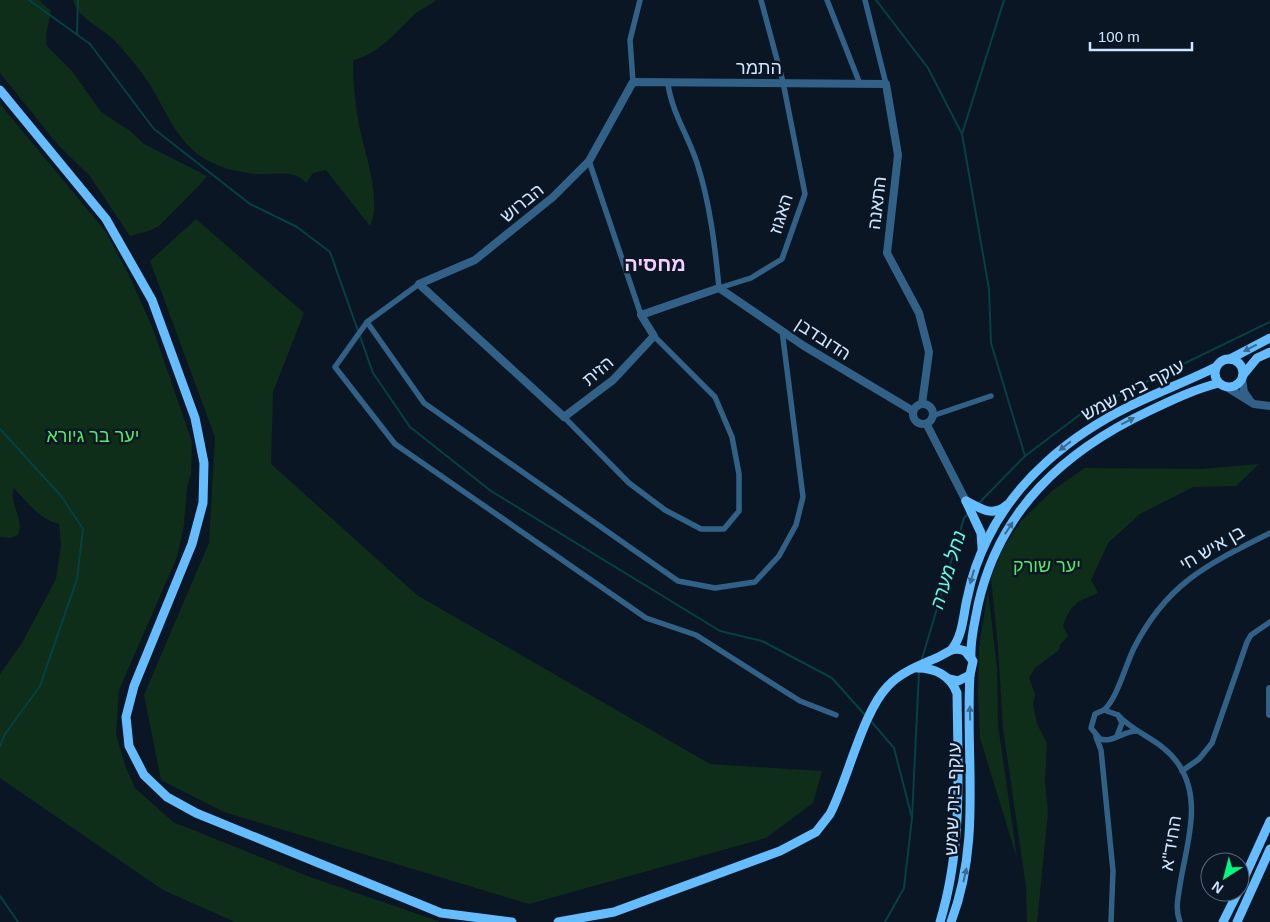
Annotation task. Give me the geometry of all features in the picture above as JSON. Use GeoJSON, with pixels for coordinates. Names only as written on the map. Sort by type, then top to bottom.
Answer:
{"type":"FeatureCollection","features":[{"type":"Feature","properties":{"kind":"main road"},"geometry":{"type":"LineString","coordinates":[[0,90],[106,219],[152,300],[197,427],[204,463],[203,503],[192,544],[134,686],[126,717],[129,746],[144,775],[167,797],[196,813],[442,913],[512,922]]}},
{"type":"Feature","properties":{"kind":"main road"},"geometry":{"type":"LineString","coordinates":[[1270,338],[1230,359],[1222,361],[1216,367],[1215,374],[1222,385],[1233,387],[1258,358],[1270,352]]}},
{"type":"Feature","properties":{"kind":"main road"},"geometry":{"type":"LineString","coordinates":[[1230,359],[1239,363],[1242,377]]}},
{"type":"Feature","properties":{"kind":"main road","name":"עוקף בית שמש"},"geometry":{"type":"LineString","coordinates":[[952,649],[960,635],[968,595],[982,550],[1011,502],[1042,465],[1082,434],[1130,406],[1216,367]]}},
{"type":"Feature","properties":{"kind":"main road","name":"עוקף בית שמש"},"geometry":{"type":"LineString","coordinates":[[971,657],[975,620],[991,561],[1010,526],[1038,488],[1051,474],[1083,448],[1119,426],[1194,391],[1222,385]]}},
{"type":"Feature","properties":{"kind":"main road"},"geometry":{"type":"LineString","coordinates":[[966,501],[989,512],[1002,510],[1011,502]]}},
{"type":"Feature","properties":{"kind":"main road"},"geometry":{"type":"LineString","coordinates":[[966,501],[980,533],[982,550]]}},
{"type":"Feature","properties":{"kind":"main road"},"geometry":{"type":"LineString","coordinates":[[558,922],[614,912],[788,848],[816,832],[824,824],[836,803],[877,700],[889,685],[912,669],[952,649],[965,651],[971,657],[973,666],[970,674],[958,681],[933,669],[912,669]]}},
{"type":"Feature","properties":{"kind":"main road"},"geometry":{"type":"LineString","coordinates":[[944,654],[940,663],[945,676]]}},
{"type":"Feature","properties":{"kind":"main road","name":"עוקף בית שמש"},"geometry":{"type":"LineString","coordinates":[[951,922],[961,892],[969,853],[972,808],[970,674]]}},
{"type":"Feature","properties":{"kind":"main road","name":"עוקף בית שמש"},"geometry":{"type":"LineString","coordinates":[[940,922],[953,868],[958,807],[957,693],[945,676]]}},
{"type":"Feature","properties":{"kind":"main road"},"geometry":{"type":"LineString","coordinates":[[1250,865],[1270,821]]}},
{"type":"Feature","properties":{"kind":"main road"},"geometry":{"type":"LineString","coordinates":[[1237,922],[1270,848]]}},
{"type":"Feature","properties":{"kind":"main road"},"geometry":{"type":"LineString","coordinates":[[1223,922],[1233,902]]}},
{"type":"Feature","properties":{"kind":"street"},"geometry":{"type":"LineString","coordinates":[[633,82],[630,40],[640,0]]}},
{"type":"Feature","properties":{"kind":"street","name":"האגוז"},"geometry":{"type":"LineString","coordinates":[[640,315],[751,278],[782,259],[804,194],[783,82],[761,0]]}},
{"type":"Feature","properties":{"kind":"street"},"geometry":{"type":"LineString","coordinates":[[827,0],[860,84]]}},
{"type":"Feature","properties":{"kind":"street","name":"התאנה"},"geometry":{"type":"LineString","coordinates":[[865,0],[886,84],[898,155],[887,253],[919,313],[929,352],[922,404]]}},
{"type":"Feature","properties":{"kind":"street","name":"התמר"},"geometry":{"type":"LineString","coordinates":[[633,82],[668,84],[783,82],[886,84]]}},
{"type":"Feature","properties":{"kind":"street","name":"הברוש"},"geometry":{"type":"LineString","coordinates":[[633,82],[589,161],[554,197],[475,260],[419,284],[367,322],[335,367],[395,444],[646,618],[696,635],[800,701],[836,716]]}},
{"type":"Feature","properties":{"kind":"street"},"geometry":{"type":"LineString","coordinates":[[668,84],[671,104],[697,162],[714,237],[718,288]]}},
{"type":"Feature","properties":{"kind":"street"},"geometry":{"type":"LineString","coordinates":[[419,284],[564,417],[629,483],[664,510],[701,529],[724,529],[739,512],[739,474],[732,437],[714,396],[654,336],[640,315],[589,161]]}},
{"type":"Feature","properties":{"kind":"street","name":"הדובדבן"},"geometry":{"type":"LineString","coordinates":[[718,288],[804,346],[913,411]]}},
{"type":"Feature","properties":{"kind":"street"},"geometry":{"type":"LineString","coordinates":[[367,322],[424,403],[678,581],[715,588],[755,582],[779,556],[796,525],[803,496],[782,330]]}},
{"type":"Feature","properties":{"kind":"street","name":"הזית"},"geometry":{"type":"LineString","coordinates":[[564,417],[613,380],[654,336]]}},
{"type":"Feature","properties":{"kind":"street"},"geometry":{"type":"LineString","coordinates":[[1242,377],[1244,392],[1254,404]]}},
{"type":"Feature","properties":{"kind":"street"},"geometry":{"type":"LineString","coordinates":[[1222,385],[1254,404],[1270,406]]}},
{"type":"Feature","properties":{"kind":"street"},"geometry":{"type":"LineString","coordinates":[[927,425],[932,416],[991,396]]}},
{"type":"Feature","properties":{"kind":"street"},"geometry":{"type":"LineString","coordinates":[[932,416],[929,408],[922,404],[916,404],[913,411],[915,419],[927,425],[950,465],[966,501]]}},
{"type":"Feature","properties":{"kind":"street","name":"בן איש חי"},"geometry":{"type":"LineString","coordinates":[[1104,710],[1113,697],[1124,667],[1144,629],[1178,587],[1213,562],[1270,533]]}},
{"type":"Feature","properties":{"kind":"street"},"geometry":{"type":"LineString","coordinates":[[1111,922],[1112,871],[1102,760],[1096,737],[1091,728],[1092,718],[1099,711],[1104,710],[1116,713],[1129,726],[1159,744],[1182,771],[1199,758],[1212,743],[1247,642],[1251,634],[1270,622]]}},
{"type":"Feature","properties":{"kind":"street"},"geometry":{"type":"LineString","coordinates":[[1270,689],[1270,714]]}},
{"type":"Feature","properties":{"kind":"street","name":"בן איש חי"},"geometry":{"type":"LineString","coordinates":[[1113,697],[1116,713]]}},
{"type":"Feature","properties":{"kind":"street"},"geometry":{"type":"LineString","coordinates":[[1102,760],[1105,747],[1115,737],[1122,723],[1116,713]]}},
{"type":"Feature","properties":{"kind":"street"},"geometry":{"type":"LineString","coordinates":[[1096,737],[1104,740],[1126,732],[1138,731]]}},
{"type":"Feature","properties":{"kind":"street","name":"החיד\"א"},"geometry":{"type":"LineString","coordinates":[[1180,922],[1177,907],[1192,811],[1189,788],[1182,771]]}},
{"type":"Feature","properties":{"kind":"green space"},"geometry":{"type":"Polygon","coordinates":[[[0,0],[39,0],[51,11],[46,35],[47,46],[72,71],[101,112],[130,131],[144,144],[207,176],[160,225],[130,236],[90,176],[60,147],[0,73],[0,0]]]}},
{"type":"Feature","properties":{"kind":"green space"},"geometry":{"type":"Polygon","coordinates":[[[73,0],[436,0],[416,13],[379,48],[353,60],[354,93],[373,190],[373,216],[370,226],[326,170],[313,173],[306,183],[301,178],[289,174],[256,174],[229,169],[205,159],[193,150],[175,129],[154,91],[123,49],[84,17],[73,0]]]}},
{"type":"Feature","properties":{"kind":"green space","name":"יער בר גיורא"},"geometry":{"type":"Polygon","coordinates":[[[0,104],[106,232],[129,275],[153,329],[192,442],[191,474],[187,488],[184,525],[177,557],[119,690],[116,735],[126,768],[135,788],[173,822],[310,877],[441,922],[235,922],[163,890],[0,778],[0,674],[22,643],[56,579],[61,546],[59,524],[39,514],[14,488],[13,500],[20,529],[18,535],[10,538],[0,537],[0,104]]]}},
{"type":"Feature","properties":{"kind":"green space"},"geometry":{"type":"Polygon","coordinates":[[[196,219],[304,313],[273,392],[271,464],[417,595],[710,764],[822,771],[813,803],[766,838],[529,904],[224,812],[161,780],[144,695],[209,543],[215,437],[150,261],[196,219]]]}},
{"type":"Feature","properties":{"kind":"green space","name":"יער שורק"},"geometry":{"type":"Polygon","coordinates":[[[1259,464],[1236,486],[1193,487],[1140,514],[1108,543],[1091,580],[1098,593],[1080,601],[1072,608],[1063,626],[1068,636],[1060,645],[1059,650],[1035,668],[1029,678],[1035,694],[1033,705],[1037,724],[1047,743],[1045,782],[1048,813],[1037,922],[1027,922],[1026,887],[1003,728],[991,578],[1002,551],[1021,521],[1053,490],[1085,468],[1202,469],[1259,464]]]}},
{"type":"Feature","properties":{"kind":"green space"},"geometry":{"type":"Polygon","coordinates":[[[988,591],[997,668],[998,725],[1017,858],[980,738],[978,696],[979,647],[988,591]]]}},
{"type":"Feature","properties":{"kind":"waterway"},"geometry":{"type":"LineString","coordinates":[[29,0],[90,44],[154,129],[250,204],[297,227],[330,252],[373,373],[410,427],[491,491],[720,631],[762,641],[832,678],[865,715]]}},
{"type":"Feature","properties":{"kind":"waterway"},"geometry":{"type":"LineString","coordinates":[[77,35],[78,0]]}},
{"type":"Feature","properties":{"kind":"waterway"},"geometry":{"type":"LineString","coordinates":[[876,0],[928,68],[962,134],[989,289],[991,343],[1025,456]]}},
{"type":"Feature","properties":{"kind":"waterway"},"geometry":{"type":"LineString","coordinates":[[962,134],[1004,0]]}},
{"type":"Feature","properties":{"kind":"waterway","name":"נחל מערה"},"geometry":{"type":"LineString","coordinates":[[978,504],[1025,456],[1082,413],[1270,322]]}},
{"type":"Feature","properties":{"kind":"waterway"},"geometry":{"type":"LineString","coordinates":[[0,429],[62,497],[83,529],[77,579],[40,686],[5,734],[0,746]]}},
{"type":"Feature","properties":{"kind":"waterway","name":"נחל מערה"},"geometry":{"type":"LineString","coordinates":[[921,662],[964,518],[969,513]]}},
{"type":"Feature","properties":{"kind":"waterway","name":"נחל מערה"},"geometry":{"type":"LineString","coordinates":[[885,922],[904,888],[912,818],[919,672]]}},
{"type":"Feature","properties":{"kind":"waterway"},"geometry":{"type":"LineString","coordinates":[[870,720],[894,748],[912,818]]}},
{"type":"Feature","properties":{"kind":"waterway"},"geometry":{"type":"LineString","coordinates":[[0,896],[18,922]]}},
{"type":"Feature","properties":{"kind":"district","name":"מחסיה"},"geometry":{"type":"Point","coordinates":[655,264]}}]}
